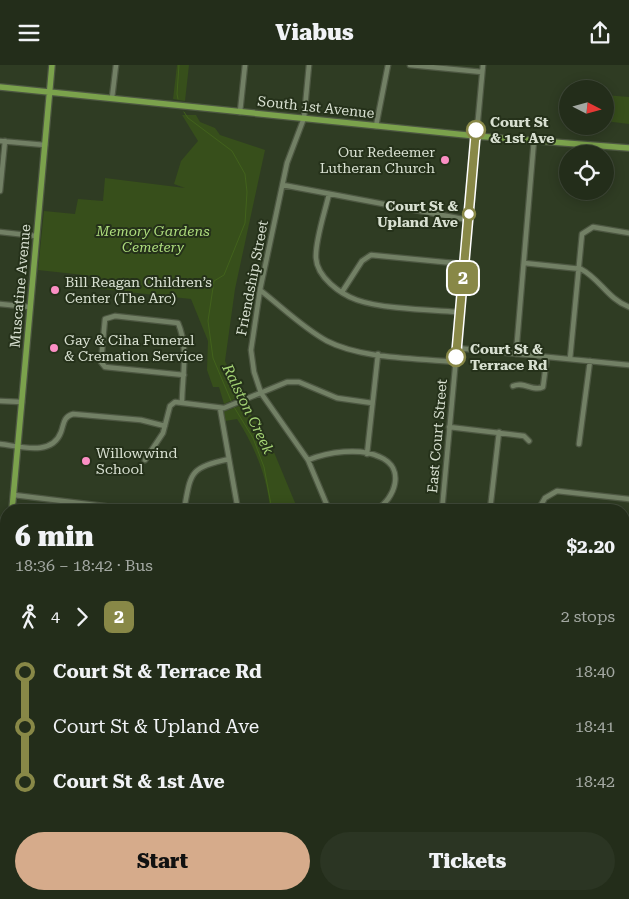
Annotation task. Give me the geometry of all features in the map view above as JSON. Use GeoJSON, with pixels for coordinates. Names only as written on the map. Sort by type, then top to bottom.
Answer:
{"type":"FeatureCollection","features":[{"type":"Feature","properties":{"kind":"main road","name":"Muscatine Avenue"},"geometry":{"type":"LineString","coordinates":[[13,504],[52,65]]}},
{"type":"Feature","properties":{"kind":"main road","name":"South 1st Avenue"},"geometry":{"type":"LineString","coordinates":[[0,87],[476,136],[629,148]]}},
{"type":"Feature","properties":{"kind":"street"},"geometry":{"type":"LineString","coordinates":[[112,98],[116,65]]}},
{"type":"Feature","properties":{"kind":"street"},"geometry":{"type":"LineString","coordinates":[[240,112],[245,65]]}},
{"type":"Feature","properties":{"kind":"street","name":"Friendship Street"},"geometry":{"type":"LineString","coordinates":[[309,65],[304,119],[291,151],[283,185],[260,290],[251,350],[254,372],[261,393],[308,460],[326,504]]}},
{"type":"Feature","properties":{"kind":"street"},"geometry":{"type":"LineString","coordinates":[[376,126],[388,65]]}},
{"type":"Feature","properties":{"kind":"street"},"geometry":{"type":"LineString","coordinates":[[410,65],[482,72]]}},
{"type":"Feature","properties":{"kind":"street","name":"East Court Street"},"geometry":{"type":"LineString","coordinates":[[443,504],[483,65]]}},
{"type":"Feature","properties":{"kind":"street"},"geometry":{"type":"LineString","coordinates":[[516,354],[534,140]]}},
{"type":"Feature","properties":{"kind":"street"},"geometry":{"type":"LineString","coordinates":[[0,191],[2,141],[45,145]]}},
{"type":"Feature","properties":{"kind":"street"},"geometry":{"type":"LineString","coordinates":[[283,185],[468,219]]}},
{"type":"Feature","properties":{"kind":"street"},"geometry":{"type":"LineString","coordinates":[[328,194],[316,258],[320,271],[326,279],[352,299],[366,303],[460,312]]}},
{"type":"Feature","properties":{"kind":"street"},"geometry":{"type":"LineString","coordinates":[[570,359],[581,236],[587,229],[616,229],[629,233]]}},
{"type":"Feature","properties":{"kind":"street"},"geometry":{"type":"LineString","coordinates":[[0,232],[36,236]]}},
{"type":"Feature","properties":{"kind":"street"},"geometry":{"type":"LineString","coordinates":[[342,291],[362,261],[371,255],[464,264]]}},
{"type":"Feature","properties":{"kind":"street"},"geometry":{"type":"LineString","coordinates":[[524,263],[578,268],[589,274],[610,297],[629,307]]}},
{"type":"Feature","properties":{"kind":"street"},"geometry":{"type":"LineString","coordinates":[[260,290],[327,341],[346,349],[455,362]]}},
{"type":"Feature","properties":{"kind":"street"},"geometry":{"type":"LineString","coordinates":[[0,304],[30,307]]}},
{"type":"Feature","properties":{"kind":"street"},"geometry":{"type":"LineString","coordinates":[[182,403],[184,375],[184,353],[178,323],[115,316],[106,319],[101,362],[105,367],[184,375]]}},
{"type":"Feature","properties":{"kind":"street"},"geometry":{"type":"LineString","coordinates":[[457,347],[629,365]]}},
{"type":"Feature","properties":{"kind":"street"},"geometry":{"type":"LineString","coordinates":[[367,454],[378,354]]}},
{"type":"Feature","properties":{"kind":"street"},"geometry":{"type":"LineString","coordinates":[[513,386],[520,384],[537,389],[543,387],[547,357]]}},
{"type":"Feature","properties":{"kind":"street"},"geometry":{"type":"LineString","coordinates":[[579,444],[590,361]]}},
{"type":"Feature","properties":{"kind":"street"},"geometry":{"type":"LineString","coordinates":[[145,460],[165,426],[170,406],[173,403],[220,408],[228,407],[283,383],[296,382],[331,396],[372,403]]}},
{"type":"Feature","properties":{"kind":"street"},"geometry":{"type":"LineString","coordinates":[[0,401],[22,402]]}},
{"type":"Feature","properties":{"kind":"street"},"geometry":{"type":"LineString","coordinates":[[220,408],[237,504]]}},
{"type":"Feature","properties":{"kind":"street"},"geometry":{"type":"LineString","coordinates":[[0,444],[38,448],[50,445],[59,435],[65,419],[73,414],[141,420],[165,426]]}},
{"type":"Feature","properties":{"kind":"street"},"geometry":{"type":"LineString","coordinates":[[449,427],[524,436],[529,441]]}},
{"type":"Feature","properties":{"kind":"street"},"geometry":{"type":"LineString","coordinates":[[491,504],[498,432]]}},
{"type":"Feature","properties":{"kind":"street"},"geometry":{"type":"LineString","coordinates":[[308,460],[334,452],[367,454],[386,460],[395,476],[390,498],[383,504]]}},
{"type":"Feature","properties":{"kind":"street"},"geometry":{"type":"LineString","coordinates":[[185,504],[189,484],[194,472],[206,464],[229,459]]}},
{"type":"Feature","properties":{"kind":"street"},"geometry":{"type":"LineString","coordinates":[[542,504],[545,498],[557,491],[629,499]]}},
{"type":"Feature","properties":{"kind":"street"},"geometry":{"type":"LineString","coordinates":[[14,495],[87,504]]}},
{"type":"Feature","properties":{"kind":"green space"},"geometry":{"type":"Polygon","coordinates":[[[177,65],[189,65],[185,101],[173,99],[177,65]]]}},
{"type":"Feature","properties":{"kind":"green space"},"geometry":{"type":"Polygon","coordinates":[[[614,96],[629,97],[629,124],[614,122],[614,96]]]}},
{"type":"Feature","properties":{"kind":"green space","name":"Memory Gardens Cemetery"},"geometry":{"type":"Polygon","coordinates":[[[182,115],[196,115],[200,122],[215,128],[220,135],[265,150],[235,289],[225,361],[241,396],[224,404],[219,387],[213,387],[207,370],[208,341],[191,299],[92,288],[93,276],[38,270],[44,211],[75,214],[78,199],[103,201],[105,178],[185,188],[174,184],[181,161],[198,141],[182,115]]]}},
{"type":"Feature","properties":{"kind":"green space"},"geometry":{"type":"Polygon","coordinates":[[[244,404],[271,445],[296,504],[270,504],[263,474],[249,440],[237,419],[225,421],[223,412],[244,404]]]}},
{"type":"Feature","properties":{"kind":"waterway","name":"Ralston Creek"},"geometry":{"type":"LineString","coordinates":[[178,99],[179,65]]}},
{"type":"Feature","properties":{"kind":"waterway","name":"Ralston Creek"},"geometry":{"type":"LineString","coordinates":[[184,112],[188,118],[232,151],[245,174],[247,192],[245,223],[224,275],[214,281],[208,321],[213,358],[232,403]]}},
{"type":"Feature","properties":{"kind":"waterway","name":"Ralston Creek"},"geometry":{"type":"LineString","coordinates":[[234,407],[253,438],[264,467],[271,504]]}},
{"type":"Feature","properties":{"kind":"bus line","name":"2"},"geometry":{"type":"LineString","coordinates":[[456,357],[476,130]]}},
{"type":"Feature","properties":{"kind":"place","name":"Court St & 1st Ave"},"geometry":{"type":"Point","coordinates":[476,130]}},
{"type":"Feature","properties":{"kind":"place","name":"Our Redeemer Lutheran Church"},"geometry":{"type":"Point","coordinates":[445,160]}},
{"type":"Feature","properties":{"kind":"place","name":"Court St & Upland Ave"},"geometry":{"type":"Point","coordinates":[469,214]}},
{"type":"Feature","properties":{"kind":"place","name":"Bill Reagan Children’s Center (The Arc)"},"geometry":{"type":"Point","coordinates":[55,290]}},
{"type":"Feature","properties":{"kind":"place","name":"Gay & Ciha Funeral & Cremation Service"},"geometry":{"type":"Point","coordinates":[54,348]}},
{"type":"Feature","properties":{"kind":"place","name":"Court St & Terrace Rd"},"geometry":{"type":"Point","coordinates":[456,357]}},
{"type":"Feature","properties":{"kind":"place","name":"Willowwind School"},"geometry":{"type":"Point","coordinates":[86,461]}}]}
